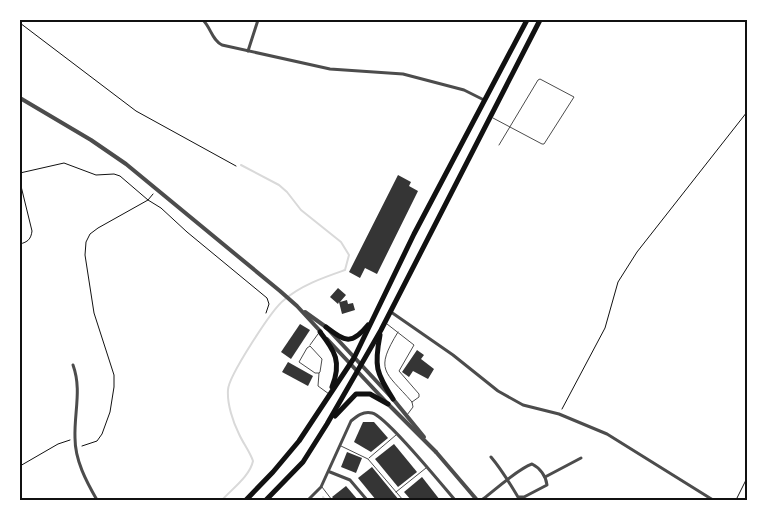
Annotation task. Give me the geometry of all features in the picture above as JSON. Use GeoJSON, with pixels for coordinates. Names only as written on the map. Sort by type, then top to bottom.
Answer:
{"type":"FeatureCollection","features":[{"type":"Feature","properties":{"kind":"highway"},"geometry":{"type":"LineString","coordinates":[[246,500],[274,472],[299,441],[352,361],[414,234],[527,20]]}},
{"type":"Feature","properties":{"kind":"highway"},"geometry":{"type":"LineString","coordinates":[[266,500],[303,462],[381,330],[540,20]]}},
{"type":"Feature","properties":{"kind":"highway"},"geometry":{"type":"LineString","coordinates":[[326,327],[341,338],[353,339],[359,336],[375,316]]}},
{"type":"Feature","properties":{"kind":"highway"},"geometry":{"type":"LineString","coordinates":[[381,330],[376,365],[379,375],[393,399]]}},
{"type":"Feature","properties":{"kind":"highway"},"geometry":{"type":"LineString","coordinates":[[320,332],[332,347],[336,356],[336,377],[329,394]]}},
{"type":"Feature","properties":{"kind":"highway"},"geometry":{"type":"LineString","coordinates":[[327,424],[356,394],[370,394],[388,404]]}},
{"type":"Feature","properties":{"kind":"street"},"geometry":{"type":"LineString","coordinates":[[203,20],[209,26],[217,43],[330,69],[403,74],[464,90],[484,100]]}},
{"type":"Feature","properties":{"kind":"street"},"geometry":{"type":"LineString","coordinates":[[248,51],[258,20]]}},
{"type":"Feature","properties":{"kind":"street"},"geometry":{"type":"LineString","coordinates":[[20,98],[119,159],[158,189],[326,327],[352,361]]}},
{"type":"Feature","properties":{"kind":"street"},"geometry":{"type":"LineString","coordinates":[[296,304],[320,332],[393,399],[476,500]]}},
{"type":"Feature","properties":{"kind":"street"},"geometry":{"type":"LineString","coordinates":[[390,311],[453,355],[498,391],[523,405],[560,414],[607,434],[714,500]]}},
{"type":"Feature","properties":{"kind":"street"},"geometry":{"type":"LineString","coordinates":[[73,365],[78,378],[74,439],[82,472],[97,500]]}},
{"type":"Feature","properties":{"kind":"street"},"geometry":{"type":"LineString","coordinates":[[359,368],[388,404],[436,452]]}},
{"type":"Feature","properties":{"kind":"street"},"geometry":{"type":"LineString","coordinates":[[308,500],[314,498],[330,472],[351,421],[359,414],[370,412],[378,415],[397,434],[455,500]]}},
{"type":"Feature","properties":{"kind":"street"},"geometry":{"type":"LineString","coordinates":[[483,500],[508,480],[525,466],[532,464],[545,476],[547,483],[546,487],[521,498],[518,496],[508,480],[506,475],[491,457]]}},
{"type":"Feature","properties":{"kind":"street"},"geometry":{"type":"LineString","coordinates":[[545,476],[581,458]]}},
{"type":"Feature","properties":{"kind":"street"},"geometry":{"type":"LineString","coordinates":[[330,472],[350,480],[367,500]]}},
{"type":"Feature","properties":{"kind":"lane"},"geometry":{"type":"LineString","coordinates":[[490,116],[498,121],[506,124],[510,127],[542,144],[546,143],[574,97],[540,78],[510,127],[499,145]]}},
{"type":"Feature","properties":{"kind":"lane"},"geometry":{"type":"LineString","coordinates":[[384,322],[414,345],[400,371],[419,394],[419,397],[412,402]]}},
{"type":"Feature","properties":{"kind":"lane"},"geometry":{"type":"LineString","coordinates":[[318,373],[299,362],[306,348],[310,346],[320,332]]}},
{"type":"Feature","properties":{"kind":"lane"},"geometry":{"type":"LineString","coordinates":[[398,332],[384,359],[387,373],[412,402],[412,410],[407,415]]}},
{"type":"Feature","properties":{"kind":"lane"},"geometry":{"type":"LineString","coordinates":[[310,346],[322,359],[320,372],[318,373],[318,386],[329,394]]}},
{"type":"Feature","properties":{"kind":"lane"},"geometry":{"type":"LineString","coordinates":[[368,459],[397,434]]}},
{"type":"Feature","properties":{"kind":"lane"},"geometry":{"type":"LineString","coordinates":[[340,446],[368,459],[403,500]]}},
{"type":"Feature","properties":{"kind":"lane"},"geometry":{"type":"LineString","coordinates":[[396,492],[427,468]]}},
{"type":"Feature","properties":{"kind":"lane"},"geometry":{"type":"LineString","coordinates":[[321,487],[332,500]]}},
{"type":"Feature","properties":{"kind":"path"},"geometry":{"type":"LineString","coordinates":[[20,23],[136,111],[236,166]]}},
{"type":"Feature","properties":{"kind":"path"},"geometry":{"type":"LineString","coordinates":[[560,414],[605,328],[618,282],[623,272],[747,112]]}},
{"type":"Feature","properties":{"kind":"path"},"geometry":{"type":"LineString","coordinates":[[20,173],[64,162],[96,175],[114,174],[120,176],[148,200],[161,208],[267,298],[269,304],[266,313]]}},
{"type":"Feature","properties":{"kind":"path"},"geometry":{"type":"LineString","coordinates":[[20,182],[32,237],[20,244]]}},
{"type":"Feature","properties":{"kind":"path"},"geometry":{"type":"LineString","coordinates":[[76,448],[90,444],[102,434],[110,412],[114,387],[114,375],[94,313],[84,255],[86,242],[90,234],[98,228],[148,200],[158,189]]}},
{"type":"Feature","properties":{"kind":"path"},"geometry":{"type":"LineString","coordinates":[[20,466],[58,444],[74,439]]}},
{"type":"Feature","properties":{"kind":"path"},"geometry":{"type":"LineString","coordinates":[[736,500],[747,478]]}},
{"type":"Feature","properties":{"kind":"building"},"geometry":{"type":"Polygon","coordinates":[[[398,175],[411,182],[409,186],[418,191],[377,274],[365,268],[360,278],[349,272],[398,175]]]}},
{"type":"Feature","properties":{"kind":"building"},"geometry":{"type":"Polygon","coordinates":[[[338,288],[346,295],[340,302],[347,300],[348,304],[353,303],[355,310],[342,314],[339,302],[338,304],[330,297],[338,288]]]}},
{"type":"Feature","properties":{"kind":"building"},"geometry":{"type":"Polygon","coordinates":[[[300,324],[310,330],[291,359],[281,352],[300,324]]]}},
{"type":"Feature","properties":{"kind":"building"},"geometry":{"type":"Polygon","coordinates":[[[417,350],[424,355],[421,359],[434,369],[428,379],[413,371],[409,377],[402,372],[417,350]]]}},
{"type":"Feature","properties":{"kind":"building"},"geometry":{"type":"Polygon","coordinates":[[[288,362],[313,376],[308,386],[282,372],[288,362]]]}},
{"type":"Feature","properties":{"kind":"building"},"geometry":{"type":"Polygon","coordinates":[[[363,422],[374,422],[388,438],[371,452],[354,442],[363,422]]]}},
{"type":"Feature","properties":{"kind":"building"},"geometry":{"type":"Polygon","coordinates":[[[394,444],[417,472],[398,487],[375,459],[394,444]]]}},
{"type":"Feature","properties":{"kind":"building"},"geometry":{"type":"Polygon","coordinates":[[[347,452],[362,458],[356,473],[341,467],[347,452]]]}},
{"type":"Feature","properties":{"kind":"building"},"geometry":{"type":"Polygon","coordinates":[[[372,467],[399,500],[376,500],[358,478],[372,467]]]}},
{"type":"Feature","properties":{"kind":"building"},"geometry":{"type":"Polygon","coordinates":[[[422,477],[440,500],[411,500],[404,492],[422,477]]]}},
{"type":"Feature","properties":{"kind":"building"},"geometry":{"type":"Polygon","coordinates":[[[346,486],[358,500],[335,500],[332,497],[346,486]]]}},
{"type":"Feature","properties":{"kind":"waterway"},"geometry":{"type":"LineString","coordinates":[[222,500],[245,477],[253,461],[237,429],[229,407],[228,390],[235,372],[278,306],[305,286],[345,270],[349,255],[341,242],[301,210],[279,185],[241,165]]}}]}
